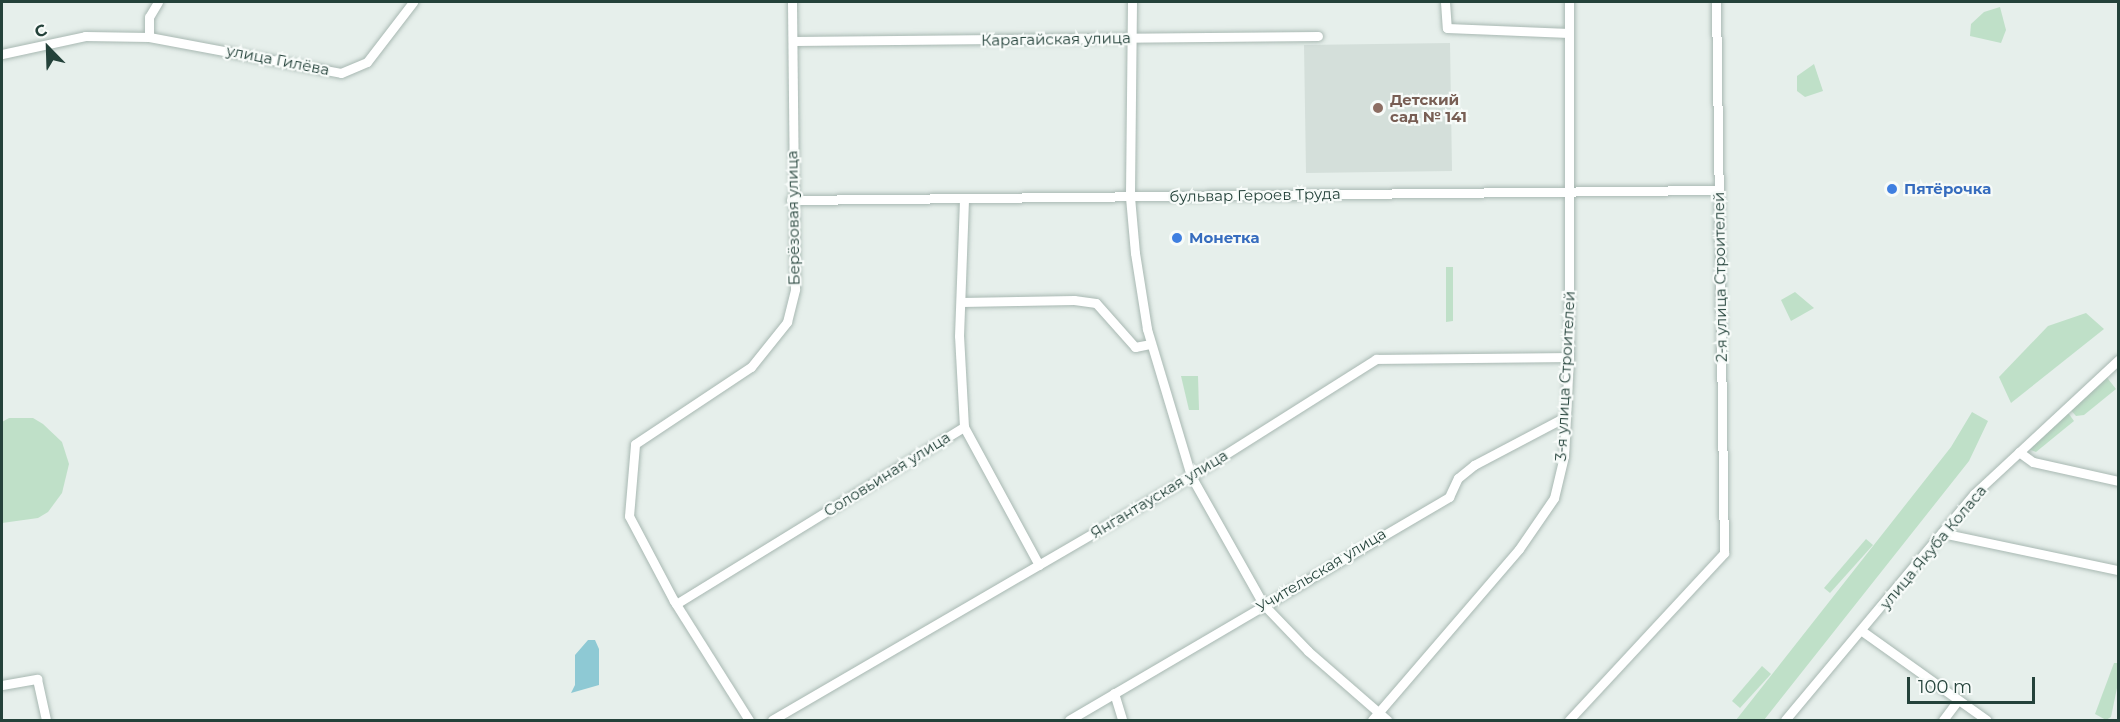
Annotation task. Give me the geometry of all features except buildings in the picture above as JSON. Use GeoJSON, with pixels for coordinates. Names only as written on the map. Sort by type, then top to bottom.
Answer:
{"type":"FeatureCollection","features":[{"type":"Feature","properties":{"kind":"street"},"geometry":{"type":"LineString","coordinates":[[149,37],[149,17],[158,2]]}},
{"type":"Feature","properties":{"kind":"street","name":"улица Гилёва"},"geometry":{"type":"LineString","coordinates":[[2,54],[85,36],[149,37],[341,73],[367,62],[413,2]]}},
{"type":"Feature","properties":{"kind":"street","name":"Берёзовая улица"},"geometry":{"type":"LineString","coordinates":[[749,720],[676,604],[629,516],[634,444],[751,367],[787,322],[795,289],[791,200],[794,41],[792,2]]}},
{"type":"Feature","properties":{"kind":"street"},"geometry":{"type":"LineString","coordinates":[[1132,2],[1130,197],[1150,344],[1191,476],[1263,604],[1375,716],[1388,720]]}},
{"type":"Feature","properties":{"kind":"street"},"geometry":{"type":"LineString","coordinates":[[1444,2],[1447,28],[1569,33]]}},
{"type":"Feature","properties":{"kind":"street","name":"3-я улица Строителей"},"geometry":{"type":"LineString","coordinates":[[1375,716],[1519,549],[1554,498],[1564,456],[1569,357],[1569,2]]}},
{"type":"Feature","properties":{"kind":"street","name":"2-я улица Строителей"},"geometry":{"type":"LineString","coordinates":[[1569,720],[1724,553],[1716,2]]}},
{"type":"Feature","properties":{"kind":"street","name":"Карагайская улица"},"geometry":{"type":"LineString","coordinates":[[794,41],[1318,36]]}},
{"type":"Feature","properties":{"kind":"street","name":"бульвар Героев Труда"},"geometry":{"type":"LineString","coordinates":[[791,200],[1718,190]]}},
{"type":"Feature","properties":{"kind":"street","name":"Соловьиная улица"},"geometry":{"type":"LineString","coordinates":[[676,604],[964,427],[959,336],[964,198]]}},
{"type":"Feature","properties":{"kind":"street"},"geometry":{"type":"LineString","coordinates":[[961,302],[1074,300],[1096,303],[1135,347],[1150,344]]}},
{"type":"Feature","properties":{"kind":"street","name":"Янгантауская улица"},"geometry":{"type":"LineString","coordinates":[[772,720],[1191,476],[1376,359],[1569,357]]}},
{"type":"Feature","properties":{"kind":"street","name":"улица Якуба Коласа"},"geometry":{"type":"LineString","coordinates":[[1785,720],[1862,631],[1974,494],[2118,360]]}},
{"type":"Feature","properties":{"kind":"street","name":"Учительская улица"},"geometry":{"type":"LineString","coordinates":[[1069,720],[1263,604],[1449,497],[1458,478],[1474,465],[1565,417]]}},
{"type":"Feature","properties":{"kind":"street"},"geometry":{"type":"LineString","coordinates":[[964,427],[1039,565]]}},
{"type":"Feature","properties":{"kind":"street"},"geometry":{"type":"LineString","coordinates":[[2019,452],[2033,462],[2118,481]]}},
{"type":"Feature","properties":{"kind":"street"},"geometry":{"type":"LineString","coordinates":[[1942,533],[2118,570]]}},
{"type":"Feature","properties":{"kind":"street"},"geometry":{"type":"LineString","coordinates":[[1862,631],[1987,720]]}},
{"type":"Feature","properties":{"kind":"street"},"geometry":{"type":"LineString","coordinates":[[2,685],[37,680],[46,720]]}},
{"type":"Feature","properties":{"kind":"street"},"geometry":{"type":"LineString","coordinates":[[1114,693],[1122,720]]}},
{"type":"Feature","properties":{"kind":"street"},"geometry":{"type":"LineString","coordinates":[[1942,720],[1958,700]]}},
{"type":"Feature","properties":{"kind":"shaded area","name":"Детский сад № 141"},"geometry":{"type":"Polygon","coordinates":[[[1450,43],[1452,171],[1306,173],[1304,45],[1450,43]]]}},
{"type":"Feature","properties":{"kind":"green space"},"geometry":{"type":"Polygon","coordinates":[[[2000,7],[2006,30],[2001,43],[1970,36],[1971,24],[1984,12],[2000,7]]]}},
{"type":"Feature","properties":{"kind":"green space"},"geometry":{"type":"Polygon","coordinates":[[[1814,64],[1823,91],[1805,97],[1797,91],[1797,76],[1814,64]]]}},
{"type":"Feature","properties":{"kind":"green space"},"geometry":{"type":"Polygon","coordinates":[[[1446,267],[1453,267],[1453,321],[1446,322],[1446,267]]]}},
{"type":"Feature","properties":{"kind":"green space"},"geometry":{"type":"Polygon","coordinates":[[[1795,292],[1814,308],[1791,321],[1781,300],[1795,292]]]}},
{"type":"Feature","properties":{"kind":"green space"},"geometry":{"type":"Polygon","coordinates":[[[2086,313],[2104,329],[2011,403],[1999,377],[2048,326],[2086,313]]]}},
{"type":"Feature","properties":{"kind":"green space"},"geometry":{"type":"Polygon","coordinates":[[[2105,375],[2116,389],[2084,415],[2076,416],[2069,408],[2105,375]]]}},
{"type":"Feature","properties":{"kind":"green space"},"geometry":{"type":"Polygon","coordinates":[[[1181,376],[1198,376],[1199,410],[1189,410],[1181,376]]]}},
{"type":"Feature","properties":{"kind":"green space"},"geometry":{"type":"Polygon","coordinates":[[[2066,410],[2074,421],[2036,452],[2026,448],[2066,410]]]}},
{"type":"Feature","properties":{"kind":"green space"},"geometry":{"type":"Polygon","coordinates":[[[1972,412],[1988,421],[1969,461],[1764,720],[1736,720],[1951,447],[1972,412]]]}},
{"type":"Feature","properties":{"kind":"green space"},"geometry":{"type":"Polygon","coordinates":[[[9,418],[33,418],[43,424],[62,442],[69,464],[62,493],[48,512],[38,518],[2,523],[2,422],[9,418]]]}},
{"type":"Feature","properties":{"kind":"green space"},"geometry":{"type":"Polygon","coordinates":[[[1866,539],[1873,545],[1830,593],[1824,588],[1866,539]]]}},
{"type":"Feature","properties":{"kind":"green space"},"geometry":{"type":"Polygon","coordinates":[[[2114,663],[2118,663],[2118,683],[2111,717],[2106,720],[2095,714],[2114,663]]]}},
{"type":"Feature","properties":{"kind":"green space"},"geometry":{"type":"Polygon","coordinates":[[[1762,666],[1771,674],[1740,708],[1732,701],[1762,666]]]}},
{"type":"Feature","properties":{"kind":"water"},"geometry":{"type":"Polygon","coordinates":[[[588,640],[595,640],[599,649],[599,685],[571,693],[575,685],[575,655],[588,640]]]}},
{"type":"Feature","properties":{"kind":"place","name":"Детский сад № 141"},"geometry":{"type":"Point","coordinates":[1378,108]}},
{"type":"Feature","properties":{"kind":"place","name":"Пятёрочка"},"geometry":{"type":"Point","coordinates":[1892,189]}},
{"type":"Feature","properties":{"kind":"place","name":"Монетка"},"geometry":{"type":"Point","coordinates":[1177,238]}}]}
